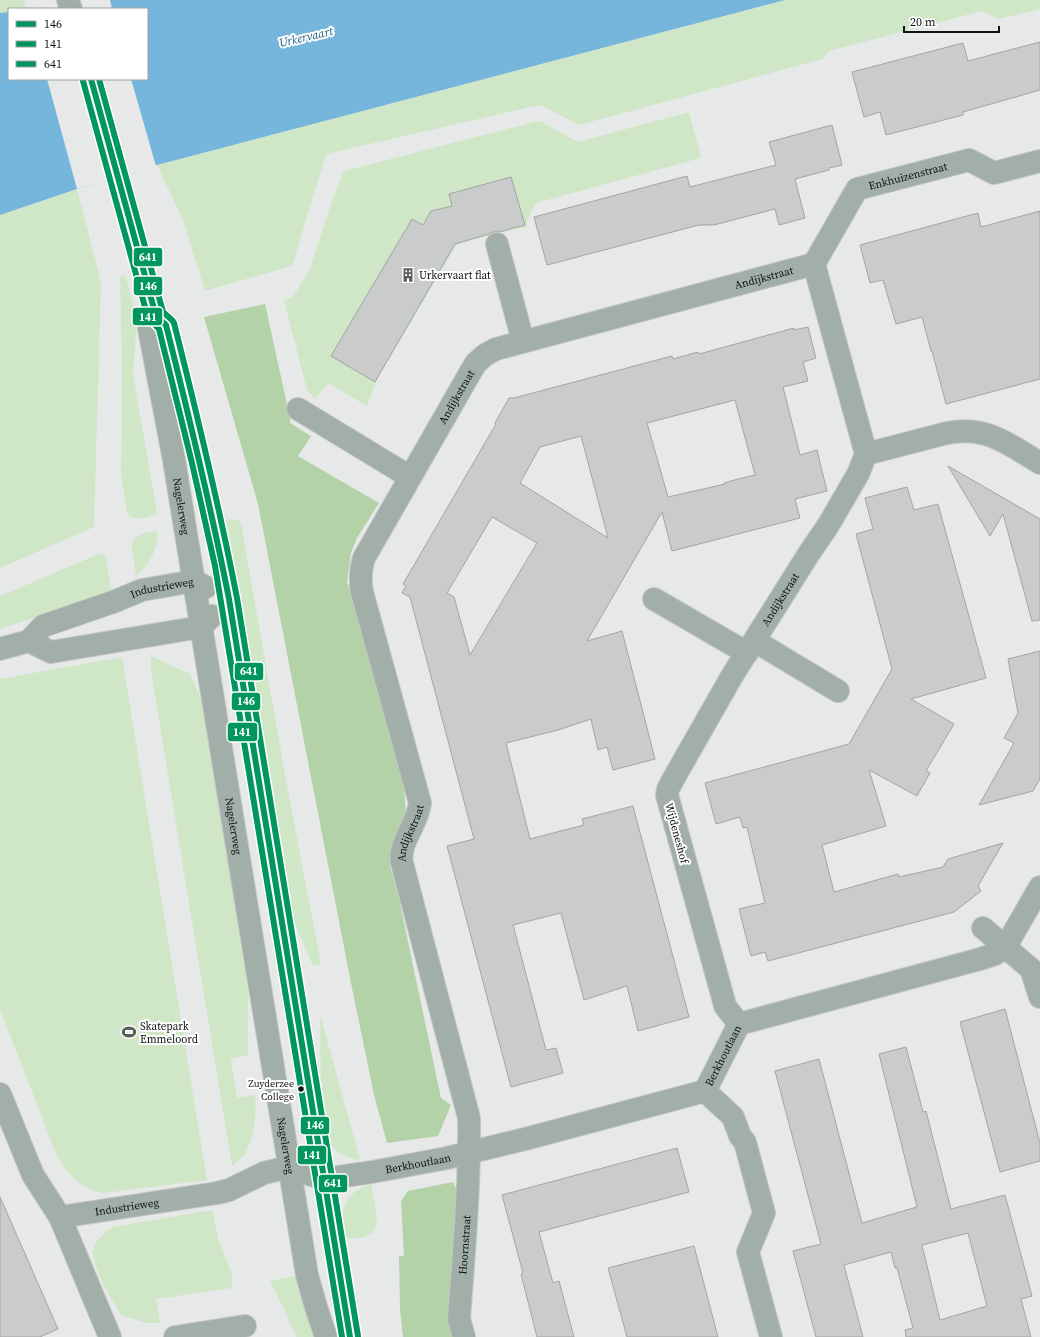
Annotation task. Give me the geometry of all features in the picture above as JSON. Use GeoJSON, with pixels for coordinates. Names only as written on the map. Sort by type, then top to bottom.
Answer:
{"type":"FeatureCollection","features":[{"type":"Feature","properties":{"kind":"street"},"geometry":{"type":"LineString","coordinates":[[91,80],[156,316],[166,325],[213,514],[229,599],[350,1337]]}},
{"type":"Feature","properties":{"kind":"street","name":"Enkhuizenstraat"},"geometry":{"type":"LineString","coordinates":[[814,264],[857,189],[969,160],[994,173],[1040,161]]}},
{"type":"Feature","properties":{"kind":"street"},"geometry":{"type":"LineString","coordinates":[[497,244],[523,342]]}},
{"type":"Feature","properties":{"kind":"street"},"geometry":{"type":"LineString","coordinates":[[814,264],[866,454],[960,430],[972,430],[984,432],[1040,463]]}},
{"type":"Feature","properties":{"kind":"street","name":"Andijkstraat"},"geometry":{"type":"LineString","coordinates":[[469,1153],[468,1114],[401,858],[403,848],[419,811],[420,803],[362,592],[360,578],[364,558],[476,363],[485,355],[496,349],[814,264]]}},
{"type":"Feature","properties":{"kind":"street","name":"Nagelerweg"},"geometry":{"type":"LineString","coordinates":[[156,316],[149,329],[174,460],[202,627],[307,1275],[326,1337]]}},
{"type":"Feature","properties":{"kind":"street"},"geometry":{"type":"LineString","coordinates":[[298,409],[410,477]]}},
{"type":"Feature","properties":{"kind":"street","name":"Andijkstraat"},"geometry":{"type":"LineString","coordinates":[[751,647],[829,524],[858,474],[866,454]]}},
{"type":"Feature","properties":{"kind":"street","name":"Industrieweg"},"geometry":{"type":"LineString","coordinates":[[0,650],[29,641],[43,626],[113,602],[142,590],[194,580],[229,599]]}},
{"type":"Feature","properties":{"kind":"street"},"geometry":{"type":"LineString","coordinates":[[654,598],[838,691]]}},
{"type":"Feature","properties":{"kind":"street"},"geometry":{"type":"LineString","coordinates":[[29,641],[51,652],[202,627],[229,599]]}},
{"type":"Feature","properties":{"kind":"street","name":"Wijdeneshof"},"geometry":{"type":"LineString","coordinates":[[739,1024],[727,1009],[722,998],[667,795],[671,782],[732,676],[751,647]]}},
{"type":"Feature","properties":{"kind":"street","name":"Berkhoutlaan"},"geometry":{"type":"LineString","coordinates":[[324,1179],[372,1172],[469,1153],[706,1091],[739,1024],[995,954],[1006,946],[1040,887]]}},
{"type":"Feature","properties":{"kind":"street"},"geometry":{"type":"LineString","coordinates":[[983,928],[1006,946],[1031,969],[1040,997]]}},
{"type":"Feature","properties":{"kind":"street"},"geometry":{"type":"LineString","coordinates":[[706,1091],[733,1117],[740,1136],[745,1142],[764,1212],[767,1225],[748,1252],[771,1337]]}},
{"type":"Feature","properties":{"kind":"street"},"geometry":{"type":"LineString","coordinates":[[0,1094],[33,1176],[60,1217],[110,1337]]}},
{"type":"Feature","properties":{"kind":"street","name":"Hoornstraat"},"geometry":{"type":"LineString","coordinates":[[464,1337],[459,1319],[468,1203],[469,1153]]}},
{"type":"Feature","properties":{"kind":"street","name":"Industrieweg"},"geometry":{"type":"LineString","coordinates":[[60,1217],[217,1194],[236,1188],[264,1173],[280,1169],[290,1168],[324,1179]]}},
{"type":"Feature","properties":{"kind":"street"},"geometry":{"type":"LineString","coordinates":[[175,1337],[244,1326]]}},
{"type":"Feature","properties":{"kind":"green space"},"geometry":{"type":"Polygon","coordinates":[[[0,0],[24,0],[26,8],[8,8],[8,12],[0,13],[0,0]]]}},
{"type":"Feature","properties":{"kind":"green space"},"geometry":{"type":"Polygon","coordinates":[[[785,0],[1040,0],[1040,9],[999,19],[982,11],[829,51],[823,59],[579,125],[540,105],[326,154],[292,266],[205,291],[183,220],[157,165],[785,0]]]}},
{"type":"Feature","properties":{"kind":"green space"},"geometry":{"type":"Polygon","coordinates":[[[689,112],[701,158],[536,203],[527,220],[527,228],[515,229],[457,244],[376,381],[367,406],[328,383],[315,399],[307,390],[284,300],[292,298],[309,271],[333,198],[344,171],[534,122],[540,121],[578,142],[689,112]]]}},
{"type":"Feature","properties":{"kind":"green space"},"geometry":{"type":"Polygon","coordinates":[[[77,189],[101,282],[94,527],[0,568],[0,215],[77,189]]]}},
{"type":"Feature","properties":{"kind":"green space"},"geometry":{"type":"Polygon","coordinates":[[[120,276],[126,277],[137,321],[133,375],[157,512],[155,515],[136,519],[127,513],[121,475],[122,373],[120,276]]]}},
{"type":"Feature","properties":{"kind":"green space"},"geometry":{"type":"Polygon","coordinates":[[[265,304],[290,423],[311,436],[298,456],[379,503],[357,538],[351,553],[347,582],[361,619],[403,781],[406,811],[391,847],[390,866],[398,894],[441,1098],[451,1105],[438,1136],[387,1143],[374,1095],[351,983],[258,504],[204,317],[265,304]]]}},
{"type":"Feature","properties":{"kind":"green space"},"geometry":{"type":"Polygon","coordinates":[[[224,520],[238,520],[241,523],[286,780],[321,964],[313,966],[289,911],[224,520]]]}},
{"type":"Feature","properties":{"kind":"green space"},"geometry":{"type":"Polygon","coordinates":[[[157,531],[157,543],[155,550],[149,562],[136,576],[131,544],[133,540],[139,536],[157,531]]]}},
{"type":"Feature","properties":{"kind":"green space"},"geometry":{"type":"Polygon","coordinates":[[[99,554],[105,554],[112,593],[0,629],[0,596],[99,554]]]}},
{"type":"Feature","properties":{"kind":"green space"},"geometry":{"type":"Polygon","coordinates":[[[151,656],[190,674],[207,712],[248,963],[248,1055],[231,1059],[237,1098],[255,1095],[255,1116],[253,1131],[246,1152],[242,1158],[232,1166],[151,671],[151,656]]]}},
{"type":"Feature","properties":{"kind":"green space"},"geometry":{"type":"Polygon","coordinates":[[[122,657],[207,1180],[104,1193],[88,1188],[76,1180],[65,1168],[56,1154],[0,1009],[0,679],[122,657]]]}},
{"type":"Feature","properties":{"kind":"green space"},"geometry":{"type":"Polygon","coordinates":[[[320,1014],[360,1160],[349,1158],[338,1152],[333,1147],[328,1137],[321,1084],[320,1014]]]}},
{"type":"Feature","properties":{"kind":"green space"},"geometry":{"type":"Polygon","coordinates":[[[453,1182],[458,1193],[454,1337],[403,1337],[400,1310],[399,1256],[404,1256],[401,1201],[408,1191],[453,1182]]]}},
{"type":"Feature","properties":{"kind":"green space"},"geometry":{"type":"Polygon","coordinates":[[[371,1184],[377,1215],[374,1231],[368,1235],[358,1238],[344,1238],[342,1233],[342,1216],[346,1203],[358,1190],[371,1184]]]}},
{"type":"Feature","properties":{"kind":"green space"},"geometry":{"type":"Polygon","coordinates":[[[212,1210],[219,1242],[232,1274],[232,1288],[156,1299],[160,1323],[146,1323],[121,1315],[103,1284],[96,1267],[93,1251],[95,1244],[100,1237],[113,1227],[212,1210]]]}},
{"type":"Feature","properties":{"kind":"green space"},"geometry":{"type":"Polygon","coordinates":[[[299,1275],[317,1337],[296,1337],[270,1281],[299,1275]]]}},
{"type":"Feature","properties":{"kind":"water","name":"Urkervaart"},"geometry":{"type":"Polygon","coordinates":[[[58,0],[785,0],[157,165],[77,189],[0,215],[0,13],[8,12],[8,80],[148,80],[148,8],[30,8],[58,0]]]}},
{"type":"Feature","properties":{"kind":"pier"},"geometry":{"type":"Polygon","coordinates":[[[57,0],[110,0],[112,8],[28,8],[57,0]]]}},
{"type":"Feature","properties":{"kind":"pier"},"geometry":{"type":"Polygon","coordinates":[[[47,80],[131,80],[156,166],[77,189],[47,80]]]}},
{"type":"Feature","properties":{"kind":"building"},"geometry":{"type":"Polygon","coordinates":[[[1040,42],[1040,90],[963,112],[963,115],[886,135],[880,112],[864,117],[852,72],[963,43],[968,61],[1040,42]]]}},
{"type":"Feature","properties":{"kind":"building"},"geometry":{"type":"Polygon","coordinates":[[[832,125],[842,165],[795,179],[805,218],[779,225],[775,209],[714,225],[699,225],[547,265],[534,217],[687,176],[690,187],[776,165],[769,142],[832,125]]]}},
{"type":"Feature","properties":{"kind":"building","name":"Urkervaart flat"},"geometry":{"type":"Polygon","coordinates":[[[511,177],[525,225],[499,232],[493,232],[455,244],[375,382],[331,356],[412,219],[423,225],[431,211],[452,206],[449,194],[511,177]]]}},
{"type":"Feature","properties":{"kind":"building"},"geometry":{"type":"Polygon","coordinates":[[[1040,211],[1040,379],[946,404],[922,317],[896,324],[883,280],[870,283],[860,245],[978,213],[981,227],[1040,211]]]}},
{"type":"Feature","properties":{"kind":"building"},"geometry":{"type":"Polygon","coordinates":[[[808,327],[816,358],[803,362],[808,381],[783,387],[800,455],[817,450],[827,491],[795,499],[800,518],[672,551],[662,512],[587,641],[622,631],[655,759],[613,770],[607,747],[598,750],[591,719],[558,730],[506,743],[530,839],[584,825],[582,819],[633,806],[689,1017],[638,1031],[627,986],[584,1000],[561,913],[513,925],[546,1050],[556,1048],[563,1073],[511,1087],[447,846],[474,839],[410,597],[402,593],[406,586],[403,584],[496,424],[495,423],[509,398],[514,398],[672,356],[673,359],[698,352],[699,354],[794,328],[794,330],[808,327]],[[735,400],[647,423],[668,497],[725,484],[724,483],[755,475],[735,400]],[[581,436],[540,447],[520,483],[608,538],[581,436]],[[492,517],[447,593],[454,597],[470,655],[537,543],[492,517]]]}},
{"type":"Feature","properties":{"kind":"building"},"geometry":{"type":"Polygon","coordinates":[[[948,466],[1040,519],[1040,620],[1032,621],[1003,514],[990,536],[948,466]]]}},
{"type":"Feature","properties":{"kind":"building"},"geometry":{"type":"Polygon","coordinates":[[[907,487],[914,510],[938,504],[986,678],[911,699],[954,724],[926,771],[930,773],[917,796],[869,770],[886,826],[822,845],[834,892],[898,874],[899,877],[943,867],[948,859],[1003,843],[978,886],[981,891],[954,912],[768,961],[765,952],[751,956],[739,909],[765,903],[747,827],[743,828],[740,817],[716,824],[705,783],[849,744],[892,669],[856,534],[873,529],[865,498],[907,487]]]}},
{"type":"Feature","properties":{"kind":"building"},"geometry":{"type":"Polygon","coordinates":[[[1040,651],[1040,779],[1033,791],[979,805],[1014,743],[1004,738],[1018,713],[1008,659],[1040,651]]]}},
{"type":"Feature","properties":{"kind":"building"},"geometry":{"type":"Polygon","coordinates":[[[1005,1009],[1040,1143],[1040,1161],[1000,1172],[960,1022],[1005,1009]]]}},
{"type":"Feature","properties":{"kind":"building"},"geometry":{"type":"Polygon","coordinates":[[[906,1047],[923,1112],[926,1111],[951,1209],[1005,1195],[1032,1296],[1021,1299],[1031,1337],[906,1337],[905,1330],[913,1328],[897,1268],[895,1268],[891,1252],[844,1265],[863,1337],[816,1337],[793,1251],[821,1244],[775,1071],[819,1059],[862,1223],[917,1207],[879,1054],[906,1047]],[[968,1233],[922,1245],[940,1320],[987,1306],[968,1233]]]}},
{"type":"Feature","properties":{"kind":"building"},"geometry":{"type":"Polygon","coordinates":[[[677,1148],[689,1192],[539,1232],[553,1283],[559,1281],[574,1337],[537,1337],[521,1274],[523,1273],[502,1195],[677,1148]]]}},
{"type":"Feature","properties":{"kind":"building"},"geometry":{"type":"Polygon","coordinates":[[[0,1197],[58,1329],[40,1337],[0,1337],[0,1197]]]}},
{"type":"Feature","properties":{"kind":"building"},"geometry":{"type":"Polygon","coordinates":[[[694,1246],[718,1337],[627,1337],[608,1268],[694,1246]]]}},
{"type":"Feature","properties":{"kind":"transit line","name":"146"},"geometry":{"type":"LineString","coordinates":[[91,80],[156,316],[166,325],[215,530],[229,599],[350,1337]]}},
{"type":"Feature","properties":{"kind":"transit line","name":"641"},"geometry":{"type":"LineString","coordinates":[[99,80],[163,312],[174,323],[223,529],[237,598],[358,1336]]}},
{"type":"Feature","properties":{"kind":"transit line","name":"141"},"geometry":{"type":"LineString","coordinates":[[83,81],[148,318],[159,329],[192,463],[215,566],[342,1337]]}},
{"type":"Feature","properties":{"kind":"place","name":"Urkervaart flat"},"geometry":{"type":"Point","coordinates":[408,275]}},
{"type":"Feature","properties":{"kind":"place","name":"Skatepark Emmeloord"},"geometry":{"type":"Point","coordinates":[129,1032]}},
{"type":"Feature","properties":{"kind":"place","name":"Zuyderzee College"},"geometry":{"type":"Point","coordinates":[301,1089]}}]}
